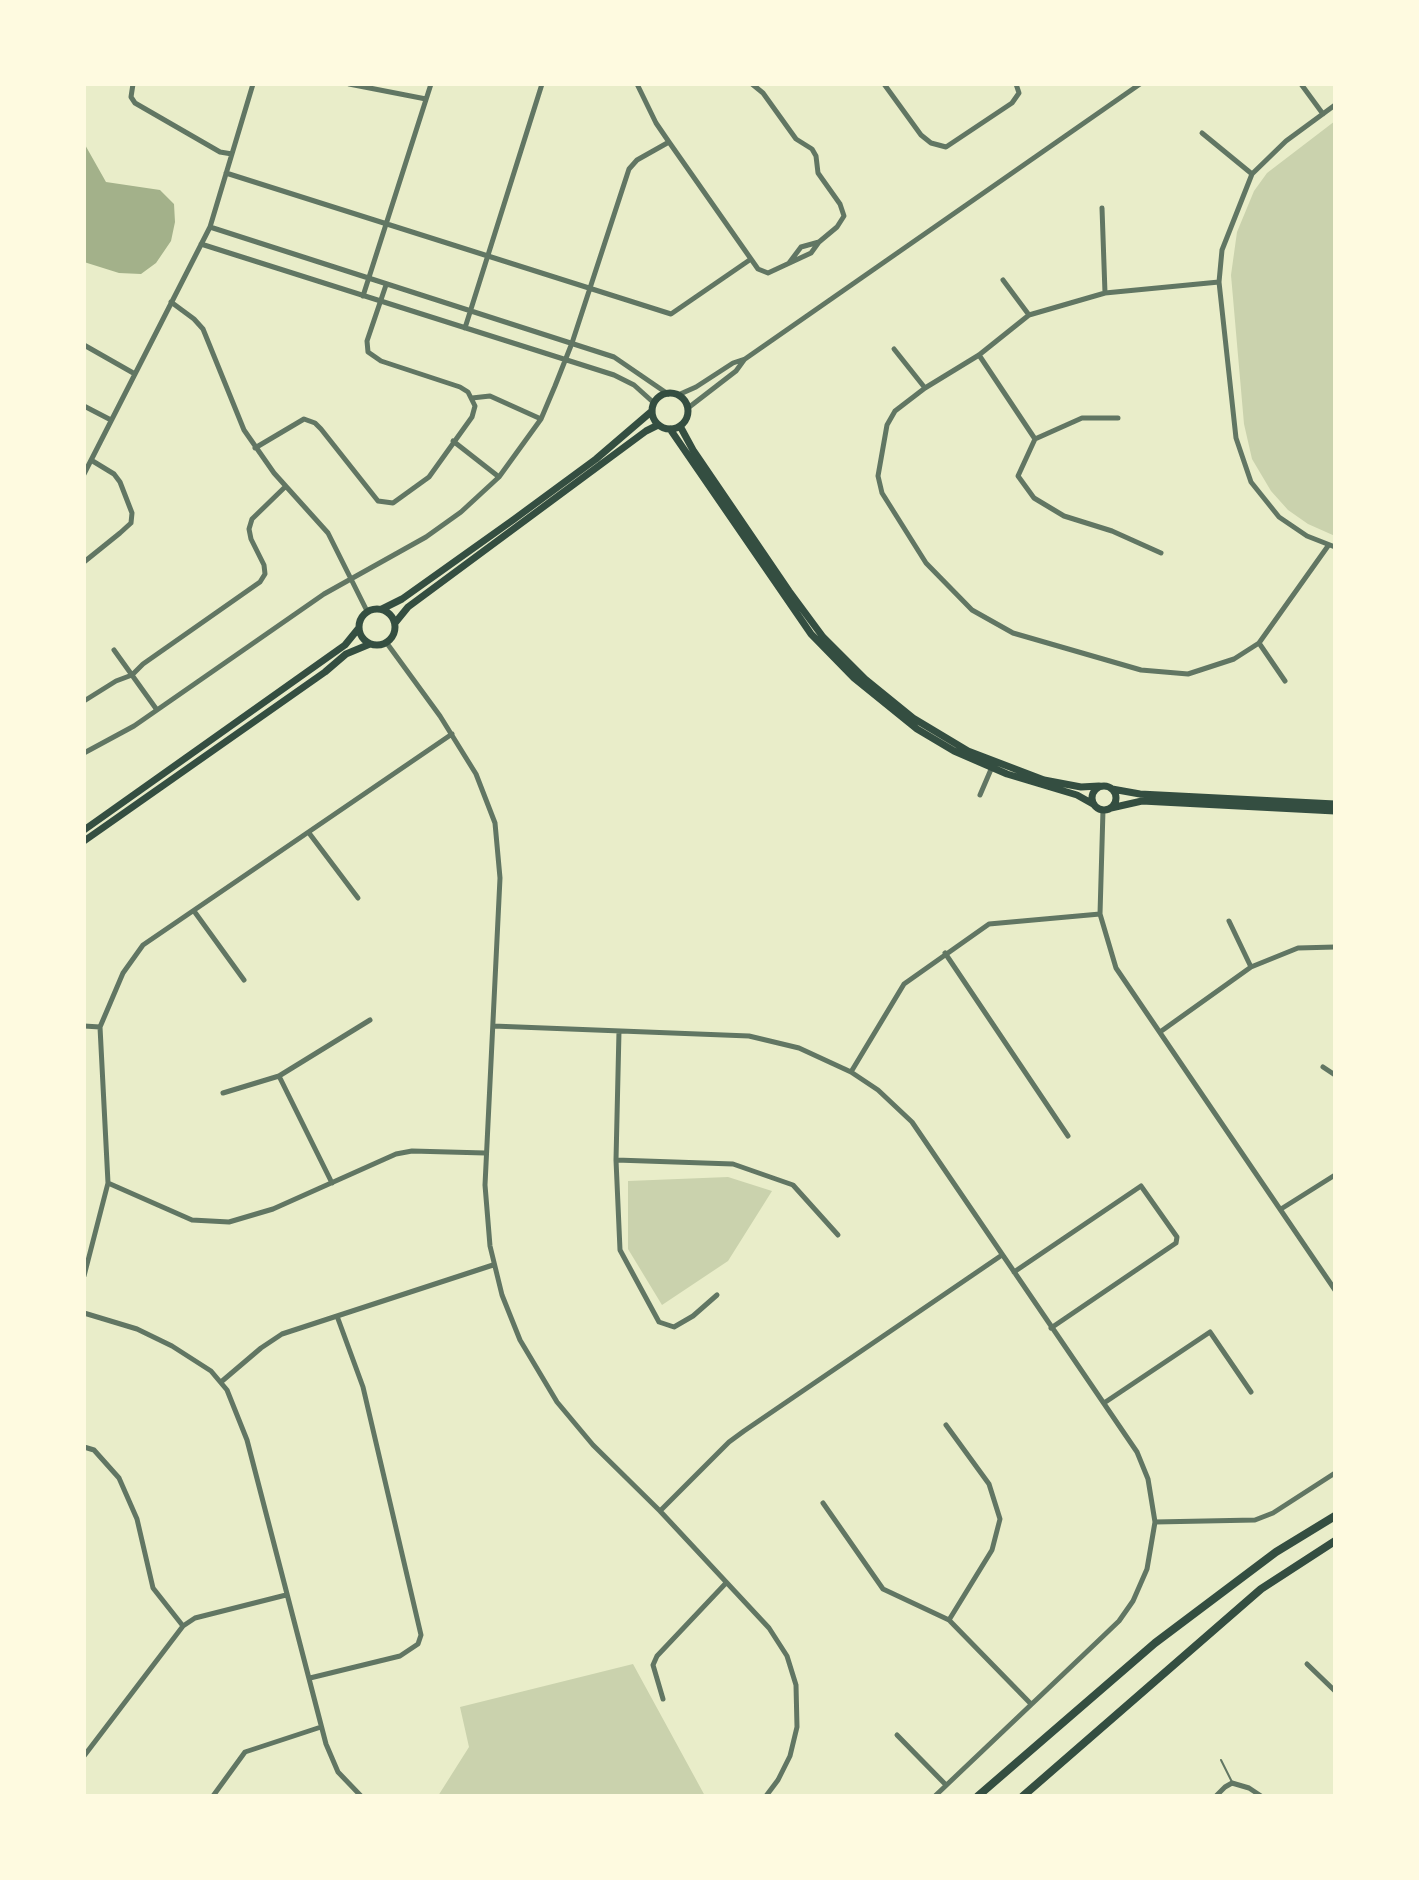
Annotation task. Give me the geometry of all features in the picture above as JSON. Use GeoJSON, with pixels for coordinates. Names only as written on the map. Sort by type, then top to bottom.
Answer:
{"type":"FeatureCollection","features":[{"type":"Feature","properties":{"kind":"highway"},"geometry":{"type":"LineString","coordinates":[[978,1796],[1155,1643],[1276,1552],[1335,1516]]}},
{"type":"Feature","properties":{"kind":"highway"},"geometry":{"type":"LineString","coordinates":[[1023,1796],[1261,1589],[1335,1541]]}},
{"type":"Feature","properties":{"kind":"main road"},"geometry":{"type":"LineString","coordinates":[[84,830],[345,645],[367,611],[382,609],[402,599],[596,459],[668,394],[678,395],[688,408],[687,418],[680,426],[670,429],[658,425],[646,431],[408,607],[395,623],[393,634],[386,642],[370,644],[346,654],[325,672],[84,841]]}},
{"type":"Feature","properties":{"kind":"main road"},"geometry":{"type":"LineString","coordinates":[[653,407],[658,425]]}},
{"type":"Feature","properties":{"kind":"main road"},"geometry":{"type":"LineString","coordinates":[[680,426],[789,591],[834,649],[913,718],[947,740],[1024,781],[1077,795],[1107,809],[1142,801],[1335,811]]}},
{"type":"Feature","properties":{"kind":"main road"},"geometry":{"type":"LineString","coordinates":[[670,429],[811,634],[854,678],[917,729],[954,751],[1066,785],[1099,786],[1140,794],[1335,804]]}},
{"type":"Feature","properties":{"kind":"main road"},"geometry":{"type":"LineString","coordinates":[[382,609],[395,623]]}},
{"type":"Feature","properties":{"kind":"main road"},"geometry":{"type":"LineString","coordinates":[[358,629],[362,638],[370,644]]}},
{"type":"Feature","properties":{"kind":"main road"},"geometry":{"type":"LineString","coordinates":[[1093,804],[1093,792],[1099,786]]}},
{"type":"Feature","properties":{"kind":"main road"},"geometry":{"type":"LineString","coordinates":[[1107,809],[1116,798],[1112,789]]}},
{"type":"Feature","properties":{"kind":"street"},"geometry":{"type":"LineString","coordinates":[[133,84],[131,97],[135,103],[220,152],[232,154]]}},
{"type":"Feature","properties":{"kind":"street"},"geometry":{"type":"LineString","coordinates":[[84,474],[210,227],[253,84]]}},
{"type":"Feature","properties":{"kind":"street"},"geometry":{"type":"LineString","coordinates":[[349,84],[426,99]]}},
{"type":"Feature","properties":{"kind":"street"},"geometry":{"type":"LineString","coordinates":[[363,296],[431,84]]}},
{"type":"Feature","properties":{"kind":"street"},"geometry":{"type":"LineString","coordinates":[[465,328],[542,84]]}},
{"type":"Feature","properties":{"kind":"street"},"geometry":{"type":"LineString","coordinates":[[637,84],[669,142],[758,269],[768,273],[811,253],[844,216],[840,204],[818,173],[812,149],[792,134],[763,93],[752,84]]}},
{"type":"Feature","properties":{"kind":"street"},"geometry":{"type":"LineString","coordinates":[[762,84],[763,93]]}},
{"type":"Feature","properties":{"kind":"street"},"geometry":{"type":"LineString","coordinates":[[884,84],[921,135],[931,143],[946,147],[1012,103],[1019,93],[1016,84]]}},
{"type":"Feature","properties":{"kind":"street"},"geometry":{"type":"LineString","coordinates":[[678,395],[745,359],[1140,84]]}},
{"type":"Feature","properties":{"kind":"street"},"geometry":{"type":"LineString","coordinates":[[1301,84],[1323,114]]}},
{"type":"Feature","properties":{"kind":"street"},"geometry":{"type":"LineString","coordinates":[[1219,282],[1105,293],[1029,315],[979,355],[925,388],[895,411],[887,425],[878,476],[882,493],[926,563],[972,610],[1013,633],[1141,670],[1188,674],[1234,659],[1259,643],[1331,547],[1307,536],[1279,517],[1251,482],[1236,438],[1219,282],[1222,250],[1252,174],[1286,141],[1335,105]]}},
{"type":"Feature","properties":{"kind":"street"},"geometry":{"type":"LineString","coordinates":[[1202,133],[1252,174]]}},
{"type":"Feature","properties":{"kind":"street"},"geometry":{"type":"LineString","coordinates":[[84,753],[134,726],[351,577],[388,560],[426,537],[461,512],[499,477],[541,419],[566,360],[629,169],[637,160],[669,142]]}},
{"type":"Feature","properties":{"kind":"street"},"geometry":{"type":"LineString","coordinates":[[226,173],[671,314],[751,259]]}},
{"type":"Feature","properties":{"kind":"street"},"geometry":{"type":"LineString","coordinates":[[1102,208],[1105,293]]}},
{"type":"Feature","properties":{"kind":"street"},"geometry":{"type":"LineString","coordinates":[[210,227],[614,357],[668,394]]}},
{"type":"Feature","properties":{"kind":"street"},"geometry":{"type":"LineString","coordinates":[[789,263],[801,247],[819,242]]}},
{"type":"Feature","properties":{"kind":"street"},"geometry":{"type":"LineString","coordinates":[[201,244],[614,375],[634,385],[653,407]]}},
{"type":"Feature","properties":{"kind":"street"},"geometry":{"type":"LineString","coordinates":[[1003,280],[1029,315]]}},
{"type":"Feature","properties":{"kind":"street"},"geometry":{"type":"LineString","coordinates":[[255,448],[304,419],[315,423],[332,440],[373,497],[388,504],[429,477],[475,411],[472,398],[460,387],[373,357],[368,352],[367,341],[386,285]]}},
{"type":"Feature","properties":{"kind":"street"},"geometry":{"type":"LineString","coordinates":[[171,302],[203,329],[236,411],[255,448],[285,487],[328,533],[367,611]]}},
{"type":"Feature","properties":{"kind":"street"},"geometry":{"type":"LineString","coordinates":[[84,345],[135,374]]}},
{"type":"Feature","properties":{"kind":"street"},"geometry":{"type":"LineString","coordinates":[[894,349],[925,388]]}},
{"type":"Feature","properties":{"kind":"street"},"geometry":{"type":"LineString","coordinates":[[979,355],[1035,439]]}},
{"type":"Feature","properties":{"kind":"street"},"geometry":{"type":"LineString","coordinates":[[688,408],[736,371],[745,359]]}},
{"type":"Feature","properties":{"kind":"street"},"geometry":{"type":"LineString","coordinates":[[472,398],[490,396],[541,419]]}},
{"type":"Feature","properties":{"kind":"street"},"geometry":{"type":"LineString","coordinates":[[84,406],[111,420]]}},
{"type":"Feature","properties":{"kind":"street"},"geometry":{"type":"LineString","coordinates":[[1118,418],[1082,418],[1035,439],[1018,476],[1034,498],[1064,516],[1112,531],[1161,553]]}},
{"type":"Feature","properties":{"kind":"street"},"geometry":{"type":"LineString","coordinates":[[453,441],[499,477]]}},
{"type":"Feature","properties":{"kind":"street"},"geometry":{"type":"LineString","coordinates":[[84,562],[131,523],[132,513],[114,474],[91,460]]}},
{"type":"Feature","properties":{"kind":"street"},"geometry":{"type":"LineString","coordinates":[[84,701],[132,675],[143,664],[260,582],[265,574],[264,565],[249,529],[252,519],[285,487]]}},
{"type":"Feature","properties":{"kind":"street"},"geometry":{"type":"LineString","coordinates":[[386,642],[452,734],[476,774],[495,823],[500,878],[485,1153],[487,1220],[493,1265],[520,1340],[557,1402],[593,1445],[660,1511],[769,1628],[787,1656],[796,1685],[798,1712],[794,1743],[778,1780],[766,1796]]}},
{"type":"Feature","properties":{"kind":"street"},"geometry":{"type":"LineString","coordinates":[[1259,643],[1285,681]]}},
{"type":"Feature","properties":{"kind":"street"},"geometry":{"type":"LineString","coordinates":[[114,650],[157,710]]}},
{"type":"Feature","properties":{"kind":"street"},"geometry":{"type":"LineString","coordinates":[[84,1276],[108,1183],[100,1027],[123,973],[143,945],[452,734]]}},
{"type":"Feature","properties":{"kind":"street"},"geometry":{"type":"LineString","coordinates":[[980,795],[992,765]]}},
{"type":"Feature","properties":{"kind":"street"},"geometry":{"type":"LineString","coordinates":[[1107,809],[1100,914],[1116,968],[1335,1290]]}},
{"type":"Feature","properties":{"kind":"street"},"geometry":{"type":"LineString","coordinates":[[309,833],[358,898]]}},
{"type":"Feature","properties":{"kind":"street"},"geometry":{"type":"LineString","coordinates":[[194,911],[244,980]]}},
{"type":"Feature","properties":{"kind":"street"},"geometry":{"type":"LineString","coordinates":[[851,1072],[904,984],[989,924],[1100,914]]}},
{"type":"Feature","properties":{"kind":"street"},"geometry":{"type":"LineString","coordinates":[[1229,921],[1251,967]]}},
{"type":"Feature","properties":{"kind":"street"},"geometry":{"type":"LineString","coordinates":[[1160,1032],[1251,967],[1298,948],[1335,947]]}},
{"type":"Feature","properties":{"kind":"street"},"geometry":{"type":"LineString","coordinates":[[945,953],[1068,1136]]}},
{"type":"Feature","properties":{"kind":"street"},"geometry":{"type":"LineString","coordinates":[[223,1093],[279,1076],[370,1020]]}},
{"type":"Feature","properties":{"kind":"street"},"geometry":{"type":"LineString","coordinates":[[84,1026],[100,1027]]}},
{"type":"Feature","properties":{"kind":"street"},"geometry":{"type":"LineString","coordinates":[[493,1026],[767,1039],[799,1048],[851,1072],[878,1090],[912,1122],[1137,1452],[1148,1479],[1155,1522],[1147,1569],[1133,1601],[1119,1621],[935,1796]]}},
{"type":"Feature","properties":{"kind":"street"},"geometry":{"type":"LineString","coordinates":[[619,1031],[616,1160],[620,1250],[659,1322],[674,1327],[693,1316],[717,1295]]}},
{"type":"Feature","properties":{"kind":"street"},"geometry":{"type":"LineString","coordinates":[[1323,1067],[1335,1075]]}},
{"type":"Feature","properties":{"kind":"street"},"geometry":{"type":"LineString","coordinates":[[279,1076],[332,1183]]}},
{"type":"Feature","properties":{"kind":"street"},"geometry":{"type":"LineString","coordinates":[[108,1183],[192,1220],[229,1222],[273,1209],[396,1154],[412,1151],[485,1153]]}},
{"type":"Feature","properties":{"kind":"street"},"geometry":{"type":"LineString","coordinates":[[616,1160],[733,1164],[793,1185],[838,1235]]}},
{"type":"Feature","properties":{"kind":"street"},"geometry":{"type":"LineString","coordinates":[[1281,1209],[1335,1175]]}},
{"type":"Feature","properties":{"kind":"street"},"geometry":{"type":"LineString","coordinates":[[1014,1272],[1141,1186],[1177,1237],[1176,1243],[1051,1328]]}},
{"type":"Feature","properties":{"kind":"street"},"geometry":{"type":"LineString","coordinates":[[660,1511],[729,1442],[1002,1255]]}},
{"type":"Feature","properties":{"kind":"street"},"geometry":{"type":"LineString","coordinates":[[221,1382],[282,1334],[493,1265]]}},
{"type":"Feature","properties":{"kind":"street"},"geometry":{"type":"LineString","coordinates":[[84,1313],[153,1336],[204,1364],[221,1382],[236,1409],[247,1440],[321,1727],[338,1772],[361,1796]]}},
{"type":"Feature","properties":{"kind":"street"},"geometry":{"type":"LineString","coordinates":[[310,1678],[400,1656],[418,1644],[421,1635],[363,1387],[337,1316]]}},
{"type":"Feature","properties":{"kind":"street"},"geometry":{"type":"LineString","coordinates":[[1104,1403],[1210,1332],[1251,1392]]}},
{"type":"Feature","properties":{"kind":"street"},"geometry":{"type":"LineString","coordinates":[[946,1425],[989,1484],[1000,1519],[992,1550],[949,1620]]}},
{"type":"Feature","properties":{"kind":"street"},"geometry":{"type":"LineString","coordinates":[[84,1447],[94,1450],[119,1478],[137,1519],[153,1588],[183,1626]]}},
{"type":"Feature","properties":{"kind":"street"},"geometry":{"type":"LineString","coordinates":[[1155,1522],[1255,1520],[1273,1513],[1335,1473]]}},
{"type":"Feature","properties":{"kind":"street"},"geometry":{"type":"LineString","coordinates":[[823,1503],[883,1589],[949,1620],[1031,1704]]}},
{"type":"Feature","properties":{"kind":"street"},"geometry":{"type":"LineString","coordinates":[[663,1699],[653,1665],[657,1656],[726,1583]]}},
{"type":"Feature","properties":{"kind":"street"},"geometry":{"type":"LineString","coordinates":[[84,1756],[183,1626],[195,1618],[286,1595]]}},
{"type":"Feature","properties":{"kind":"street"},"geometry":{"type":"LineString","coordinates":[[1307,1664],[1335,1691]]}},
{"type":"Feature","properties":{"kind":"street"},"geometry":{"type":"LineString","coordinates":[[213,1796],[245,1752],[321,1727]]}},
{"type":"Feature","properties":{"kind":"street"},"geometry":{"type":"LineString","coordinates":[[897,1735],[946,1785]]}},
{"type":"Feature","properties":{"kind":"street"},"geometry":{"type":"LineString","coordinates":[[1216,1796],[1232,1783],[1261,1796]]}},
{"type":"Feature","properties":{"kind":"lane"},"geometry":{"type":"LineString","coordinates":[[1221,1760],[1232,1783]]}},
{"type":"Feature","properties":{"kind":"shaded area"},"geometry":{"type":"Polygon","coordinates":[[[1335,121],[1335,536],[1308,524],[1288,510],[1271,491],[1252,459],[1244,424],[1231,275],[1237,232],[1254,191],[1267,173],[1335,121]]]}},
{"type":"Feature","properties":{"kind":"shaded area"},"geometry":{"type":"Polygon","coordinates":[[[84,143],[106,182],[160,190],[174,204],[175,222],[171,241],[156,263],[141,274],[119,273],[84,262],[84,143]]]}},
{"type":"Feature","properties":{"kind":"shaded area"},"geometry":{"type":"Polygon","coordinates":[[[728,1177],[772,1191],[728,1261],[662,1305],[628,1249],[628,1181],[728,1177]]]}},
{"type":"Feature","properties":{"kind":"shaded area"},"geometry":{"type":"Polygon","coordinates":[[[633,1664],[705,1796],[438,1796],[469,1747],[460,1707],[633,1664]]]}}]}
